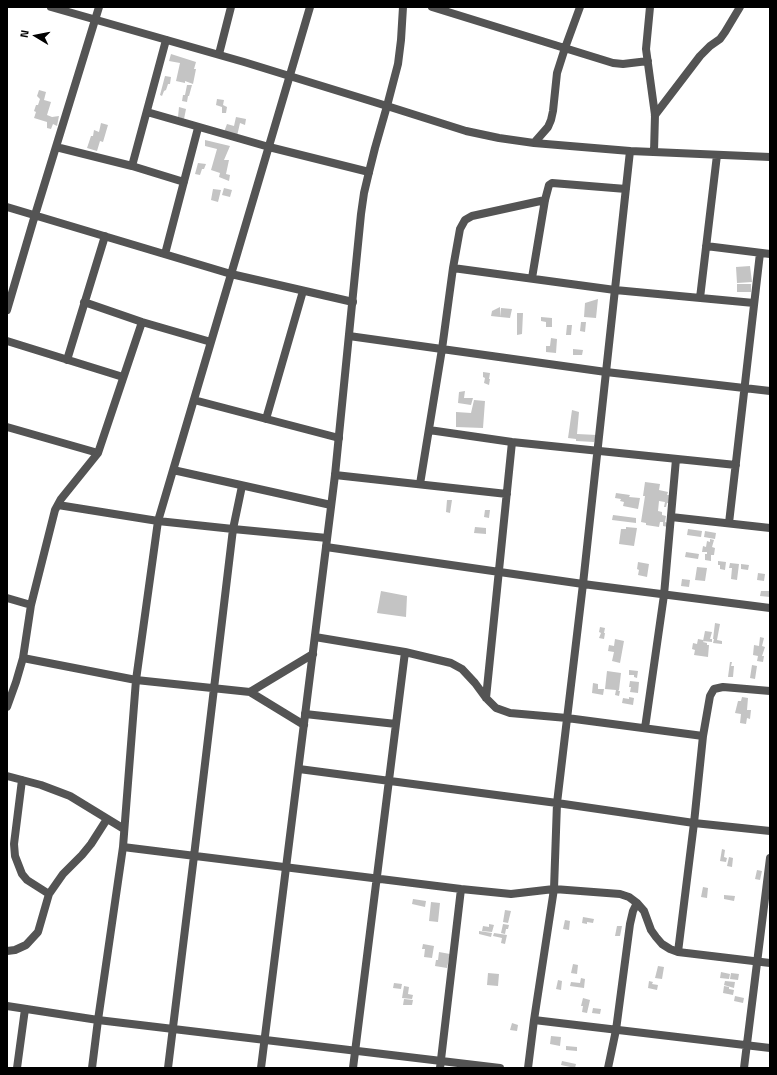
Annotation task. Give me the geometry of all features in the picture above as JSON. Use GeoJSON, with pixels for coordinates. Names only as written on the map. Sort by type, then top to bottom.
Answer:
{"type":"FeatureCollection","features":[{"type":"Feature","properties":{"kind":"street"},"geometry":{"type":"LineString","coordinates":[[51,7],[290,75],[466,131],[499,138],[534,143],[630,151],[770,157]]}},
{"type":"Feature","properties":{"kind":"street"},"geometry":{"type":"LineString","coordinates":[[7,310],[11,284],[35,215],[99,7]]}},
{"type":"Feature","properties":{"kind":"street"},"geometry":{"type":"LineString","coordinates":[[219,54],[231,7]]}},
{"type":"Feature","properties":{"kind":"street"},"geometry":{"type":"LineString","coordinates":[[92,1068],[123,847],[136,680],[158,521],[310,7]]}},
{"type":"Feature","properties":{"kind":"street"},"geometry":{"type":"LineString","coordinates":[[261,1068],[335,475],[364,193],[374,148],[398,64],[403,7]]}},
{"type":"Feature","properties":{"kind":"street"},"geometry":{"type":"LineString","coordinates":[[432,7],[613,63],[623,64],[648,61]]}},
{"type":"Feature","properties":{"kind":"street"},"geometry":{"type":"LineString","coordinates":[[534,143],[552,120],[557,73],[580,7]]}},
{"type":"Feature","properties":{"kind":"street"},"geometry":{"type":"LineString","coordinates":[[650,7],[646,49],[655,115],[654,152]]}},
{"type":"Feature","properties":{"kind":"street"},"geometry":{"type":"LineString","coordinates":[[655,115],[700,56],[720,39],[740,7]]}},
{"type":"Feature","properties":{"kind":"street"},"geometry":{"type":"LineString","coordinates":[[132,166],[166,40]]}},
{"type":"Feature","properties":{"kind":"street"},"geometry":{"type":"LineString","coordinates":[[147,112],[198,128],[369,172]]}},
{"type":"Feature","properties":{"kind":"street"},"geometry":{"type":"LineString","coordinates":[[165,254],[198,128]]}},
{"type":"Feature","properties":{"kind":"street"},"geometry":{"type":"LineString","coordinates":[[56,147],[132,166],[184,182]]}},
{"type":"Feature","properties":{"kind":"street"},"geometry":{"type":"LineString","coordinates":[[528,1068],[554,889],[556,803],[568,718],[630,151]]}},
{"type":"Feature","properties":{"kind":"street"},"geometry":{"type":"LineString","coordinates":[[700,298],[717,155]]}},
{"type":"Feature","properties":{"kind":"street"},"geometry":{"type":"LineString","coordinates":[[532,278],[545,200],[549,185],[552,183],[626,189]]}},
{"type":"Feature","properties":{"kind":"street"},"geometry":{"type":"LineString","coordinates":[[420,484],[460,229],[465,220],[472,216],[545,200]]}},
{"type":"Feature","properties":{"kind":"street"},"geometry":{"type":"LineString","coordinates":[[7,207],[231,274],[353,302]]}},
{"type":"Feature","properties":{"kind":"street"},"geometry":{"type":"LineString","coordinates":[[67,360],[105,236]]}},
{"type":"Feature","properties":{"kind":"street"},"geometry":{"type":"LineString","coordinates":[[706,246],[770,254]]}},
{"type":"Feature","properties":{"kind":"street"},"geometry":{"type":"LineString","coordinates":[[729,523],[760,253]]}},
{"type":"Feature","properties":{"kind":"street"},"geometry":{"type":"LineString","coordinates":[[453,268],[615,290],[754,303]]}},
{"type":"Feature","properties":{"kind":"street"},"geometry":{"type":"LineString","coordinates":[[266,419],[303,291]]}},
{"type":"Feature","properties":{"kind":"street"},"geometry":{"type":"LineString","coordinates":[[84,302],[142,322],[211,342]]}},
{"type":"Feature","properties":{"kind":"street"},"geometry":{"type":"LineString","coordinates":[[7,707],[23,658],[31,605],[53,518],[61,499],[98,453],[142,322]]}},
{"type":"Feature","properties":{"kind":"street"},"geometry":{"type":"LineString","coordinates":[[349,336],[606,372],[770,391]]}},
{"type":"Feature","properties":{"kind":"street"},"geometry":{"type":"LineString","coordinates":[[7,341],[123,377]]}},
{"type":"Feature","properties":{"kind":"street"},"geometry":{"type":"LineString","coordinates":[[194,400],[339,438]]}},
{"type":"Feature","properties":{"kind":"street"},"geometry":{"type":"LineString","coordinates":[[7,427],[98,453]]}},
{"type":"Feature","properties":{"kind":"street"},"geometry":{"type":"LineString","coordinates":[[429,430],[512,442],[736,465]]}},
{"type":"Feature","properties":{"kind":"street"},"geometry":{"type":"LineString","coordinates":[[486,698],[512,442]]}},
{"type":"Feature","properties":{"kind":"street"},"geometry":{"type":"LineString","coordinates":[[644,728],[664,594],[676,459]]}},
{"type":"Feature","properties":{"kind":"street"},"geometry":{"type":"LineString","coordinates":[[173,470],[331,506]]}},
{"type":"Feature","properties":{"kind":"street"},"geometry":{"type":"LineString","coordinates":[[335,475],[507,494]]}},
{"type":"Feature","properties":{"kind":"street"},"geometry":{"type":"LineString","coordinates":[[168,1068],[233,529],[242,486]]}},
{"type":"Feature","properties":{"kind":"street"},"geometry":{"type":"LineString","coordinates":[[58,505],[158,521],[327,538]]}},
{"type":"Feature","properties":{"kind":"street"},"geometry":{"type":"LineString","coordinates":[[671,517],[770,528]]}},
{"type":"Feature","properties":{"kind":"street"},"geometry":{"type":"LineString","coordinates":[[326,547],[583,584],[770,608]]}},
{"type":"Feature","properties":{"kind":"street"},"geometry":{"type":"LineString","coordinates":[[7,598],[31,605]]}},
{"type":"Feature","properties":{"kind":"street"},"geometry":{"type":"LineString","coordinates":[[315,637],[405,652],[451,663],[462,669],[496,708],[510,713],[568,718],[703,736]]}},
{"type":"Feature","properties":{"kind":"street"},"geometry":{"type":"LineString","coordinates":[[353,1068],[405,652]]}},
{"type":"Feature","properties":{"kind":"street"},"geometry":{"type":"LineString","coordinates":[[250,692],[313,654]]}},
{"type":"Feature","properties":{"kind":"street"},"geometry":{"type":"LineString","coordinates":[[23,658],[136,680],[250,692],[304,724]]}},
{"type":"Feature","properties":{"kind":"street"},"geometry":{"type":"LineString","coordinates":[[678,952],[703,736],[710,696],[714,689],[723,687],[770,691]]}},
{"type":"Feature","properties":{"kind":"street"},"geometry":{"type":"LineString","coordinates":[[305,714],[396,724]]}},
{"type":"Feature","properties":{"kind":"street"},"geometry":{"type":"LineString","coordinates":[[299,769],[694,823],[770,831]]}},
{"type":"Feature","properties":{"kind":"street"},"geometry":{"type":"LineString","coordinates":[[7,776],[40,785],[70,796],[124,829]]}},
{"type":"Feature","properties":{"kind":"street"},"geometry":{"type":"LineString","coordinates":[[22,780],[14,844],[15,856],[22,874],[27,880],[49,894]]}},
{"type":"Feature","properties":{"kind":"street"},"geometry":{"type":"LineString","coordinates":[[7,951],[15,950],[26,945],[38,932],[49,894],[63,874],[91,844],[107,819]]}},
{"type":"Feature","properties":{"kind":"street"},"geometry":{"type":"LineString","coordinates":[[123,847],[511,894],[554,889],[620,894],[637,903],[644,911],[651,930],[656,937],[666,946],[678,952],[770,963]]}},
{"type":"Feature","properties":{"kind":"street"},"geometry":{"type":"LineString","coordinates":[[744,1068],[770,858]]}},
{"type":"Feature","properties":{"kind":"street"},"geometry":{"type":"LineString","coordinates":[[441,1065],[461,889]]}},
{"type":"Feature","properties":{"kind":"street"},"geometry":{"type":"LineString","coordinates":[[608,1068],[616,1030],[630,924],[637,903]]}},
{"type":"Feature","properties":{"kind":"street"},"geometry":{"type":"LineString","coordinates":[[7,1006],[98,1020],[355,1050],[441,1065],[500,1068]]}},
{"type":"Feature","properties":{"kind":"street"},"geometry":{"type":"LineString","coordinates":[[17,1068],[25,1009]]}},
{"type":"Feature","properties":{"kind":"street"},"geometry":{"type":"LineString","coordinates":[[534,1020],[770,1048]]}},
{"type":"Feature","properties":{"kind":"building"},"geometry":{"type":"Polygon","coordinates":[[[171,54],[196,62],[193,84],[185,81],[185,83],[176,81],[180,63],[169,61],[171,54]]]}},
{"type":"Feature","properties":{"kind":"building"},"geometry":{"type":"Polygon","coordinates":[[[165,76],[171,77],[170,84],[168,84],[162,96],[160,95],[165,76]]]}},
{"type":"Feature","properties":{"kind":"building"},"geometry":{"type":"Polygon","coordinates":[[[187,85],[192,85],[187,102],[182,101],[187,85]]]}},
{"type":"Feature","properties":{"kind":"building"},"geometry":{"type":"Polygon","coordinates":[[[39,90],[46,92],[44,100],[51,102],[47,115],[52,117],[59,116],[57,126],[53,124],[51,129],[47,128],[47,122],[34,118],[36,112],[34,111],[40,99],[37,96],[39,90]]]}},
{"type":"Feature","properties":{"kind":"building"},"geometry":{"type":"Polygon","coordinates":[[[217,99],[224,100],[223,105],[227,107],[226,113],[222,113],[222,107],[216,105],[217,99]]]}},
{"type":"Feature","properties":{"kind":"building"},"geometry":{"type":"Polygon","coordinates":[[[179,107],[186,109],[184,119],[178,117],[179,107]]]}},
{"type":"Feature","properties":{"kind":"building"},"geometry":{"type":"Polygon","coordinates":[[[236,117],[246,119],[245,125],[240,123],[237,136],[224,132],[227,124],[234,126],[236,117]]]}},
{"type":"Feature","properties":{"kind":"building"},"geometry":{"type":"Polygon","coordinates":[[[101,123],[108,125],[103,142],[100,141],[97,151],[87,148],[91,136],[93,136],[94,130],[99,132],[101,123]]]}},
{"type":"Feature","properties":{"kind":"building"},"geometry":{"type":"Polygon","coordinates":[[[205,140],[230,146],[224,160],[229,160],[226,174],[230,175],[229,181],[219,177],[220,173],[211,170],[217,149],[205,146],[205,140]]]}},
{"type":"Feature","properties":{"kind":"building"},"geometry":{"type":"Polygon","coordinates":[[[198,163],[206,164],[200,175],[195,174],[198,163]]]}},
{"type":"Feature","properties":{"kind":"building"},"geometry":{"type":"Polygon","coordinates":[[[224,188],[232,190],[230,197],[222,195],[224,188]]]}},
{"type":"Feature","properties":{"kind":"building"},"geometry":{"type":"Polygon","coordinates":[[[213,189],[221,190],[218,202],[211,200],[213,189]]]}},
{"type":"Feature","properties":{"kind":"building"},"geometry":{"type":"Polygon","coordinates":[[[750,266],[752,282],[737,283],[736,267],[750,266]]]}},
{"type":"Feature","properties":{"kind":"building"},"geometry":{"type":"Polygon","coordinates":[[[737,284],[751,284],[751,292],[737,292],[737,284]]]}},
{"type":"Feature","properties":{"kind":"building"},"geometry":{"type":"Polygon","coordinates":[[[598,299],[596,318],[584,317],[585,303],[598,299]]]}},
{"type":"Feature","properties":{"kind":"building"},"geometry":{"type":"Polygon","coordinates":[[[500,307],[500,317],[491,316],[492,311],[500,307]]]}},
{"type":"Feature","properties":{"kind":"building"},"geometry":{"type":"Polygon","coordinates":[[[501,308],[512,309],[510,318],[500,317],[501,308]]]}},
{"type":"Feature","properties":{"kind":"building"},"geometry":{"type":"Polygon","coordinates":[[[517,313],[523,313],[522,334],[517,335],[517,313]]]}},
{"type":"Feature","properties":{"kind":"building"},"geometry":{"type":"Polygon","coordinates":[[[541,317],[552,318],[552,327],[546,327],[546,322],[541,321],[541,317]]]}},
{"type":"Feature","properties":{"kind":"building"},"geometry":{"type":"Polygon","coordinates":[[[581,322],[586,322],[585,332],[580,331],[581,322]]]}},
{"type":"Feature","properties":{"kind":"building"},"geometry":{"type":"Polygon","coordinates":[[[567,325],[572,325],[571,335],[566,335],[567,325]]]}},
{"type":"Feature","properties":{"kind":"building"},"geometry":{"type":"Polygon","coordinates":[[[551,338],[557,339],[556,353],[546,352],[546,346],[550,346],[551,338]]]}},
{"type":"Feature","properties":{"kind":"building"},"geometry":{"type":"Polygon","coordinates":[[[573,349],[583,350],[582,355],[573,355],[573,349]]]}},
{"type":"Feature","properties":{"kind":"building"},"geometry":{"type":"Polygon","coordinates":[[[483,372],[490,373],[489,385],[484,383],[485,378],[483,377],[483,372]]]}},
{"type":"Feature","properties":{"kind":"building"},"geometry":{"type":"Polygon","coordinates":[[[465,391],[464,398],[473,398],[471,405],[458,403],[459,392],[465,391]]]}},
{"type":"Feature","properties":{"kind":"building"},"geometry":{"type":"Polygon","coordinates":[[[474,400],[485,401],[483,428],[456,427],[456,412],[471,413],[474,400]]]}},
{"type":"Feature","properties":{"kind":"building"},"geometry":{"type":"Polygon","coordinates":[[[572,410],[579,412],[577,434],[597,435],[594,442],[576,441],[576,439],[568,438],[572,410]]]}},
{"type":"Feature","properties":{"kind":"building"},"geometry":{"type":"Polygon","coordinates":[[[645,482],[660,484],[659,490],[668,492],[667,495],[671,495],[670,503],[667,503],[666,507],[664,507],[665,502],[659,501],[658,511],[662,512],[662,515],[666,516],[665,522],[668,523],[668,527],[663,526],[663,522],[660,522],[659,527],[646,525],[646,523],[641,522],[645,496],[643,496],[645,482]]]}},
{"type":"Feature","properties":{"kind":"building"},"geometry":{"type":"Polygon","coordinates":[[[616,493],[630,495],[629,497],[640,498],[638,509],[623,506],[624,502],[620,501],[621,499],[615,498],[616,493]]]}},
{"type":"Feature","properties":{"kind":"building"},"geometry":{"type":"Polygon","coordinates":[[[447,500],[452,500],[450,513],[446,512],[447,500]]]}},
{"type":"Feature","properties":{"kind":"building"},"geometry":{"type":"Polygon","coordinates":[[[485,510],[490,510],[489,518],[484,517],[485,510]]]}},
{"type":"Feature","properties":{"kind":"building"},"geometry":{"type":"Polygon","coordinates":[[[613,515],[636,518],[636,523],[612,520],[613,515]]]}},
{"type":"Feature","properties":{"kind":"building"},"geometry":{"type":"Polygon","coordinates":[[[475,527],[486,528],[486,534],[474,533],[475,527]]]}},
{"type":"Feature","properties":{"kind":"building"},"geometry":{"type":"Polygon","coordinates":[[[626,527],[637,528],[634,546],[619,544],[621,529],[626,529],[626,527]]]}},
{"type":"Feature","properties":{"kind":"building"},"geometry":{"type":"Polygon","coordinates":[[[688,529],[702,531],[701,537],[687,535],[688,529]]]}},
{"type":"Feature","properties":{"kind":"building"},"geometry":{"type":"Polygon","coordinates":[[[705,531],[716,533],[715,539],[704,537],[705,531]]]}},
{"type":"Feature","properties":{"kind":"building"},"geometry":{"type":"Polygon","coordinates":[[[710,539],[714,540],[712,547],[715,548],[714,555],[711,555],[711,561],[705,560],[705,554],[707,554],[707,552],[702,552],[703,546],[706,547],[707,541],[710,542],[710,539]]]}},
{"type":"Feature","properties":{"kind":"building"},"geometry":{"type":"Polygon","coordinates":[[[686,552],[699,554],[698,559],[685,557],[686,552]]]}},
{"type":"Feature","properties":{"kind":"building"},"geometry":{"type":"Polygon","coordinates":[[[718,561],[726,562],[725,570],[720,569],[718,561]]]}},
{"type":"Feature","properties":{"kind":"building"},"geometry":{"type":"Polygon","coordinates":[[[638,562],[649,564],[647,577],[638,575],[638,562]]]}},
{"type":"Feature","properties":{"kind":"building"},"geometry":{"type":"Polygon","coordinates":[[[730,563],[739,564],[737,580],[731,579],[732,568],[729,568],[730,563]]]}},
{"type":"Feature","properties":{"kind":"building"},"geometry":{"type":"Polygon","coordinates":[[[741,564],[749,565],[748,570],[741,569],[741,564]]]}},
{"type":"Feature","properties":{"kind":"building"},"geometry":{"type":"Polygon","coordinates":[[[697,567],[707,568],[705,581],[695,580],[697,567]]]}},
{"type":"Feature","properties":{"kind":"building"},"geometry":{"type":"Polygon","coordinates":[[[758,573],[765,574],[764,581],[757,580],[758,573]]]}},
{"type":"Feature","properties":{"kind":"building"},"geometry":{"type":"Polygon","coordinates":[[[682,579],[690,580],[689,587],[681,586],[682,579]]]}},
{"type":"Feature","properties":{"kind":"building"},"geometry":{"type":"Polygon","coordinates":[[[381,591],[407,596],[406,617],[377,613],[381,591]]]}},
{"type":"Feature","properties":{"kind":"building"},"geometry":{"type":"Polygon","coordinates":[[[761,591],[770,591],[770,597],[760,596],[761,591]]]}},
{"type":"Feature","properties":{"kind":"building"},"geometry":{"type":"Polygon","coordinates":[[[715,623],[720,624],[717,640],[722,641],[722,644],[713,643],[715,623]]]}},
{"type":"Feature","properties":{"kind":"building"},"geometry":{"type":"Polygon","coordinates":[[[600,627],[605,628],[604,639],[599,638],[601,633],[599,632],[600,627]]]}},
{"type":"Feature","properties":{"kind":"building"},"geometry":{"type":"Polygon","coordinates":[[[705,631],[712,632],[710,639],[712,639],[712,642],[703,641],[705,631]]]}},
{"type":"Feature","properties":{"kind":"building"},"geometry":{"type":"Polygon","coordinates":[[[760,637],[764,638],[762,646],[765,647],[762,656],[764,656],[763,662],[757,661],[758,656],[753,655],[754,645],[759,646],[760,637]]]}},
{"type":"Feature","properties":{"kind":"building"},"geometry":{"type":"Polygon","coordinates":[[[615,639],[624,641],[620,663],[612,661],[614,652],[608,651],[609,645],[614,646],[615,639]]]}},
{"type":"Feature","properties":{"kind":"building"},"geometry":{"type":"Polygon","coordinates":[[[698,639],[703,640],[703,642],[709,645],[708,657],[694,655],[695,650],[692,649],[693,643],[697,644],[698,639]]]}},
{"type":"Feature","properties":{"kind":"building"},"geometry":{"type":"Polygon","coordinates":[[[730,662],[732,662],[731,666],[734,666],[733,677],[728,677],[730,662]]]}},
{"type":"Feature","properties":{"kind":"building"},"geometry":{"type":"Polygon","coordinates":[[[752,665],[757,666],[755,679],[750,678],[752,665]]]}},
{"type":"Feature","properties":{"kind":"building"},"geometry":{"type":"Polygon","coordinates":[[[629,670],[638,671],[637,678],[634,677],[634,675],[629,675],[629,670]]]}},
{"type":"Feature","properties":{"kind":"building"},"geometry":{"type":"Polygon","coordinates":[[[607,671],[621,673],[618,691],[620,691],[619,696],[615,695],[616,690],[605,689],[607,671]]]}},
{"type":"Feature","properties":{"kind":"building"},"geometry":{"type":"Polygon","coordinates":[[[630,681],[639,682],[638,693],[630,692],[630,681]]]}},
{"type":"Feature","properties":{"kind":"building"},"geometry":{"type":"Polygon","coordinates":[[[593,683],[598,684],[598,689],[604,689],[603,695],[592,693],[593,683]]]}},
{"type":"Feature","properties":{"kind":"building"},"geometry":{"type":"Polygon","coordinates":[[[629,697],[634,698],[633,705],[622,703],[623,698],[629,699],[629,697]]]}},
{"type":"Feature","properties":{"kind":"building"},"geometry":{"type":"Polygon","coordinates":[[[742,697],[748,698],[747,710],[751,710],[750,719],[747,718],[746,724],[740,723],[741,714],[735,713],[738,701],[741,701],[742,697]]]}},
{"type":"Feature","properties":{"kind":"building"},"geometry":{"type":"Polygon","coordinates":[[[722,849],[725,850],[724,857],[727,858],[726,862],[720,861],[722,849]]]}},
{"type":"Feature","properties":{"kind":"building"},"geometry":{"type":"Polygon","coordinates":[[[729,857],[733,858],[732,867],[727,866],[729,857]]]}},
{"type":"Feature","properties":{"kind":"building"},"geometry":{"type":"Polygon","coordinates":[[[757,870],[762,871],[760,880],[755,879],[757,870]]]}},
{"type":"Feature","properties":{"kind":"building"},"geometry":{"type":"Polygon","coordinates":[[[703,887],[708,888],[707,898],[701,897],[703,887]]]}},
{"type":"Feature","properties":{"kind":"building"},"geometry":{"type":"Polygon","coordinates":[[[724,895],[735,896],[734,901],[724,899],[724,895]]]}},
{"type":"Feature","properties":{"kind":"building"},"geometry":{"type":"Polygon","coordinates":[[[413,899],[426,901],[425,907],[412,904],[413,899]]]}},
{"type":"Feature","properties":{"kind":"building"},"geometry":{"type":"Polygon","coordinates":[[[431,902],[440,903],[438,922],[429,921],[431,902]]]}},
{"type":"Feature","properties":{"kind":"building"},"geometry":{"type":"Polygon","coordinates":[[[505,910],[511,911],[508,923],[503,922],[505,910]]]}},
{"type":"Feature","properties":{"kind":"building"},"geometry":{"type":"Polygon","coordinates":[[[583,917],[594,919],[593,923],[582,923],[583,917]]]}},
{"type":"Feature","properties":{"kind":"building"},"geometry":{"type":"Polygon","coordinates":[[[565,920],[570,921],[569,930],[563,929],[565,920]]]}},
{"type":"Feature","properties":{"kind":"building"},"geometry":{"type":"Polygon","coordinates":[[[489,924],[494,925],[492,932],[482,931],[483,926],[489,927],[489,924]]]}},
{"type":"Feature","properties":{"kind":"building"},"geometry":{"type":"Polygon","coordinates":[[[503,924],[509,925],[505,934],[501,933],[503,924]]]}},
{"type":"Feature","properties":{"kind":"building"},"geometry":{"type":"Polygon","coordinates":[[[617,926],[622,926],[620,936],[615,936],[617,926]]]}},
{"type":"Feature","properties":{"kind":"building"},"geometry":{"type":"Polygon","coordinates":[[[479,931],[492,933],[491,937],[479,934],[479,931]]]}},
{"type":"Feature","properties":{"kind":"building"},"geometry":{"type":"Polygon","coordinates":[[[494,933],[507,935],[505,944],[501,943],[502,938],[493,936],[494,933]]]}},
{"type":"Feature","properties":{"kind":"building"},"geometry":{"type":"Polygon","coordinates":[[[423,944],[434,946],[432,958],[424,957],[425,949],[422,949],[423,944]]]}},
{"type":"Feature","properties":{"kind":"building"},"geometry":{"type":"Polygon","coordinates":[[[439,952],[450,954],[447,968],[435,966],[436,960],[438,960],[439,952]]]}},
{"type":"Feature","properties":{"kind":"building"},"geometry":{"type":"Polygon","coordinates":[[[573,964],[578,965],[577,974],[571,973],[573,964]]]}},
{"type":"Feature","properties":{"kind":"building"},"geometry":{"type":"Polygon","coordinates":[[[658,966],[664,967],[662,979],[655,978],[658,966]]]}},
{"type":"Feature","properties":{"kind":"building"},"geometry":{"type":"Polygon","coordinates":[[[721,972],[730,974],[729,979],[720,978],[721,972]]]}},
{"type":"Feature","properties":{"kind":"building"},"geometry":{"type":"Polygon","coordinates":[[[488,973],[499,974],[498,986],[487,985],[488,973]]]}},
{"type":"Feature","properties":{"kind":"building"},"geometry":{"type":"Polygon","coordinates":[[[731,973],[739,974],[738,980],[730,979],[731,973]]]}},
{"type":"Feature","properties":{"kind":"building"},"geometry":{"type":"Polygon","coordinates":[[[581,978],[585,979],[584,988],[570,986],[571,982],[580,983],[581,978]]]}},
{"type":"Feature","properties":{"kind":"building"},"geometry":{"type":"Polygon","coordinates":[[[558,980],[562,981],[561,990],[556,989],[558,980]]]}},
{"type":"Feature","properties":{"kind":"building"},"geometry":{"type":"Polygon","coordinates":[[[649,981],[653,982],[652,984],[658,985],[657,990],[648,988],[649,981]]]}},
{"type":"Feature","properties":{"kind":"building"},"geometry":{"type":"Polygon","coordinates":[[[725,981],[735,982],[734,988],[724,985],[725,981]]]}},
{"type":"Feature","properties":{"kind":"building"},"geometry":{"type":"Polygon","coordinates":[[[394,983],[402,984],[401,989],[393,988],[394,983]]]}},
{"type":"Feature","properties":{"kind":"building"},"geometry":{"type":"Polygon","coordinates":[[[404,986],[409,987],[408,994],[413,995],[412,999],[402,998],[404,986]]]}},
{"type":"Feature","properties":{"kind":"building"},"geometry":{"type":"Polygon","coordinates":[[[724,986],[734,990],[733,995],[723,993],[724,986]]]}},
{"type":"Feature","properties":{"kind":"building"},"geometry":{"type":"Polygon","coordinates":[[[735,996],[744,998],[743,1003],[734,1001],[735,996]]]}},
{"type":"Feature","properties":{"kind":"building"},"geometry":{"type":"Polygon","coordinates":[[[583,998],[590,1000],[587,1013],[582,1012],[583,1006],[581,1006],[583,998]]]}},
{"type":"Feature","properties":{"kind":"building"},"geometry":{"type":"Polygon","coordinates":[[[404,999],[413,1000],[412,1005],[403,1005],[404,999]]]}},
{"type":"Feature","properties":{"kind":"building"},"geometry":{"type":"Polygon","coordinates":[[[593,1008],[601,1009],[600,1014],[592,1013],[593,1008]]]}},
{"type":"Feature","properties":{"kind":"building"},"geometry":{"type":"Polygon","coordinates":[[[512,1023],[518,1025],[517,1031],[510,1030],[512,1023]]]}},
{"type":"Feature","properties":{"kind":"building"},"geometry":{"type":"Polygon","coordinates":[[[551,1036],[561,1037],[560,1046],[550,1044],[551,1036]]]}},
{"type":"Feature","properties":{"kind":"building"},"geometry":{"type":"Polygon","coordinates":[[[566,1046],[577,1047],[577,1051],[566,1050],[566,1046]]]}},
{"type":"Feature","properties":{"kind":"building"},"geometry":{"type":"Polygon","coordinates":[[[562,1061],[576,1064],[575,1068],[561,1065],[562,1061]]]}}]}
